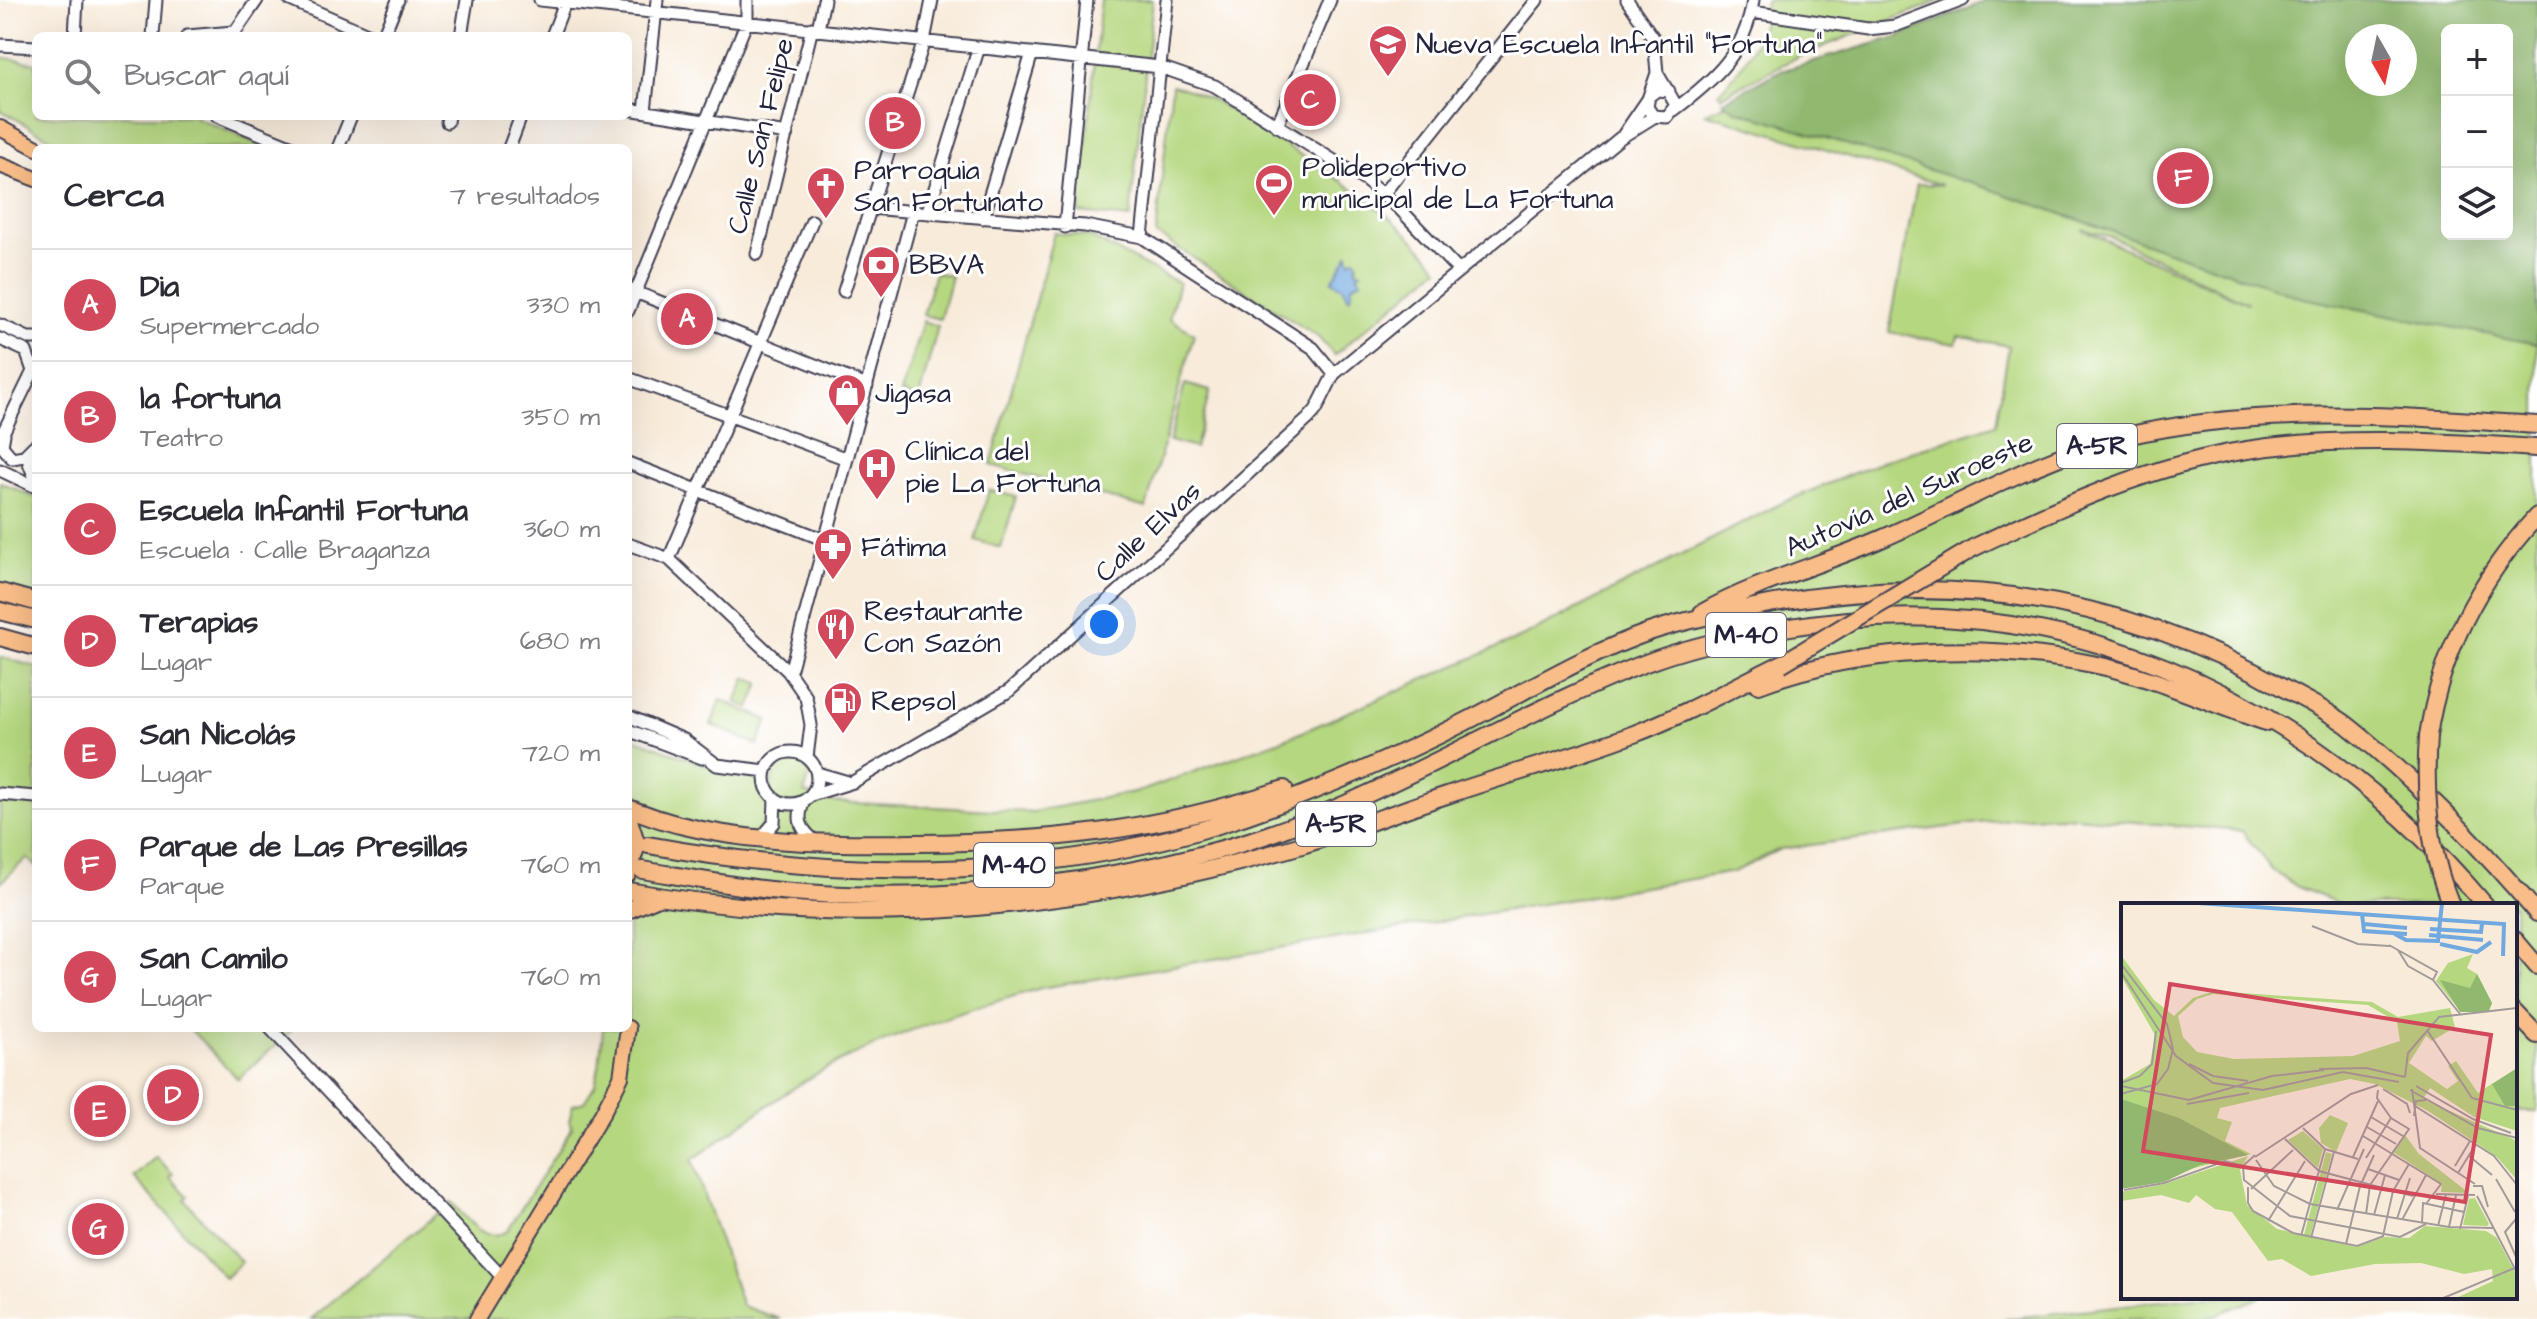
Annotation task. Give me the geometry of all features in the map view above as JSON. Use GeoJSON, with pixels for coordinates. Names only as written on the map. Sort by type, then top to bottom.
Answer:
{"type":"FeatureCollection","features":[{"type":"Feature","properties":{"kind":"highway","name":"Autovía del Suroeste"},"geometry":{"type":"LineString","coordinates":[[1690,620],[1733,595],[1820,565],[2037,466],[2124,436],[2212,422],[2287,415],[2359,414],[2537,425]]}},
{"type":"Feature","properties":{"kind":"highway","name":"A-5R"},"geometry":{"type":"LineString","coordinates":[[1221,850],[1274,843],[1395,806],[1451,793],[1562,760],[1680,716],[1781,664],[1973,548],[2051,510],[2132,479],[2243,451],[2363,441],[2537,448]]}},
{"type":"Feature","properties":{"kind":"highway"},"geometry":{"type":"LineString","coordinates":[[2450,903],[2437,864],[2427,796],[2428,736],[2444,664],[2468,611],[2498,561],[2537,516]]}},
{"type":"Feature","properties":{"kind":"highway","name":"M-40"},"geometry":{"type":"LineString","coordinates":[[648,845],[776,864],[859,869],[1014,865],[1098,852],[1217,825],[1367,769],[1548,677],[1645,634],[1690,620],[1818,595],[1920,587],[2004,594],[2085,609],[2182,638],[2246,666],[2343,722],[2492,860],[2537,913]]}},
{"type":"Feature","properties":{"kind":"highway"},"geometry":{"type":"LineString","coordinates":[[0,592],[32,601]]}},
{"type":"Feature","properties":{"kind":"highway"},"geometry":{"type":"LineString","coordinates":[[0,611],[32,619]]}},
{"type":"Feature","properties":{"kind":"highway","name":"M-40"},"geometry":{"type":"LineString","coordinates":[[635,873],[772,890],[893,895],[1040,885],[1221,850],[1376,793],[1602,680],[1651,661],[1745,635],[1817,622],[1927,616],[2014,624],[2105,644],[2189,675],[2253,706],[2340,765],[2406,822],[2483,903]]}},
{"type":"Feature","properties":{"kind":"highway"},"geometry":{"type":"LineString","coordinates":[[0,637],[32,646]]}},
{"type":"Feature","properties":{"kind":"highway"},"geometry":{"type":"LineString","coordinates":[[1680,716],[1798,672],[1913,654],[2008,653],[2092,664],[2180,690],[2292,731]]}},
{"type":"Feature","properties":{"kind":"highway"},"geometry":{"type":"LineString","coordinates":[[632,812],[682,826],[815,842],[994,843],[1128,830],[1247,801],[1333,773],[1367,769]]}},
{"type":"Feature","properties":{"kind":"highway"},"geometry":{"type":"LineString","coordinates":[[632,892],[774,911],[838,914],[926,913],[1108,892],[1291,848],[1451,793]]}},
{"type":"Feature","properties":{"kind":"highway"},"geometry":{"type":"LineString","coordinates":[[632,907],[662,897]]}},
{"type":"Feature","properties":{"kind":"highway"},"geometry":{"type":"LineString","coordinates":[[2517,942],[2537,966]]}},
{"type":"Feature","properties":{"kind":"highway"},"geometry":{"type":"LineString","coordinates":[[2517,1014],[2537,1035]]}},
{"type":"Feature","properties":{"kind":"main road"},"geometry":{"type":"LineString","coordinates":[[0,128],[32,145]]}},
{"type":"Feature","properties":{"kind":"main road"},"geometry":{"type":"LineString","coordinates":[[0,165],[32,177]]}},
{"type":"Feature","properties":{"kind":"main road"},"geometry":{"type":"LineString","coordinates":[[632,825],[638,845],[635,873]]}},
{"type":"Feature","properties":{"kind":"main road"},"geometry":{"type":"LineString","coordinates":[[477,1319],[602,1114],[621,1077],[627,1032]]}},
{"type":"Feature","properties":{"kind":"street"},"geometry":{"type":"LineString","coordinates":[[75,32],[77,0]]}},
{"type":"Feature","properties":{"kind":"street"},"geometry":{"type":"LineString","coordinates":[[153,32],[156,0]]}},
{"type":"Feature","properties":{"kind":"street"},"geometry":{"type":"LineString","coordinates":[[235,32],[257,0]]}},
{"type":"Feature","properties":{"kind":"street"},"geometry":{"type":"LineString","coordinates":[[290,0],[363,32]]}},
{"type":"Feature","properties":{"kind":"street"},"geometry":{"type":"LineString","coordinates":[[385,32],[398,0]]}},
{"type":"Feature","properties":{"kind":"street"},"geometry":{"type":"LineString","coordinates":[[462,32],[467,0]]}},
{"type":"Feature","properties":{"kind":"street"},"geometry":{"type":"LineString","coordinates":[[540,0],[657,6],[747,21],[1160,67],[1215,86],[1383,194],[1459,271]]}},
{"type":"Feature","properties":{"kind":"street"},"geometry":{"type":"LineString","coordinates":[[747,0],[747,21],[633,291],[867,386]]}},
{"type":"Feature","properties":{"kind":"street","name":"Calle San Felipe"},"geometry":{"type":"LineString","coordinates":[[757,254],[824,0]]}},
{"type":"Feature","properties":{"kind":"street"},"geometry":{"type":"LineString","coordinates":[[844,291],[924,41],[932,0]]}},
{"type":"Feature","properties":{"kind":"street"},"geometry":{"type":"LineString","coordinates":[[1065,227],[1087,0]]}},
{"type":"Feature","properties":{"kind":"street"},"geometry":{"type":"LineString","coordinates":[[1142,237],[1167,0]]}},
{"type":"Feature","properties":{"kind":"street"},"geometry":{"type":"LineString","coordinates":[[1277,126],[1330,0]]}},
{"type":"Feature","properties":{"kind":"street"},"geometry":{"type":"LineString","coordinates":[[1383,194],[1537,0]]}},
{"type":"Feature","properties":{"kind":"street"},"geometry":{"type":"LineString","coordinates":[[1627,0],[1654,39],[1657,73],[1648,99],[1648,109],[1655,116],[1665,118],[1727,66],[1740,45],[1753,6],[1868,29],[1895,26],[1963,0]]}},
{"type":"Feature","properties":{"kind":"street"},"geometry":{"type":"LineString","coordinates":[[554,32],[566,1]]}},
{"type":"Feature","properties":{"kind":"street"},"geometry":{"type":"LineString","coordinates":[[645,111],[657,6]]}},
{"type":"Feature","properties":{"kind":"street"},"geometry":{"type":"LineString","coordinates":[[0,45],[32,47]]}},
{"type":"Feature","properties":{"kind":"street"},"geometry":{"type":"LineString","coordinates":[[928,211],[979,47]]}},
{"type":"Feature","properties":{"kind":"street"},"geometry":{"type":"LineString","coordinates":[[983,218],[1032,53]]}},
{"type":"Feature","properties":{"kind":"street"},"geometry":{"type":"LineString","coordinates":[[1657,73],[1675,100],[1674,110]]}},
{"type":"Feature","properties":{"kind":"street"},"geometry":{"type":"LineString","coordinates":[[1620,138],[1657,90],[1669,91]]}},
{"type":"Feature","properties":{"kind":"street"},"geometry":{"type":"LineString","coordinates":[[632,109],[787,134]]}},
{"type":"Feature","properties":{"kind":"street"},"geometry":{"type":"LineString","coordinates":[[870,208],[1103,228],[1142,237],[1313,348],[1334,374],[1620,138],[1655,116]]}},
{"type":"Feature","properties":{"kind":"street"},"geometry":{"type":"LineString","coordinates":[[227,120],[285,144]]}},
{"type":"Feature","properties":{"kind":"street"},"geometry":{"type":"LineString","coordinates":[[340,144],[349,120]]}},
{"type":"Feature","properties":{"kind":"street"},"geometry":{"type":"LineString","coordinates":[[510,144],[520,120]]}},
{"type":"Feature","properties":{"kind":"street"},"geometry":{"type":"LineString","coordinates":[[788,671],[913,212]]}},
{"type":"Feature","properties":{"kind":"street"},"geometry":{"type":"LineString","coordinates":[[669,559],[812,221]]}},
{"type":"Feature","properties":{"kind":"street"},"geometry":{"type":"LineString","coordinates":[[0,325],[32,338]]}},
{"type":"Feature","properties":{"kind":"street"},"geometry":{"type":"LineString","coordinates":[[0,339],[26,351],[32,362]]}},
{"type":"Feature","properties":{"kind":"street"},"geometry":{"type":"LineString","coordinates":[[32,374],[2,436],[2,446],[12,458],[24,456],[32,447]]}},
{"type":"Feature","properties":{"kind":"street","name":"Calle Elvas"},"geometry":{"type":"LineString","coordinates":[[807,798],[853,782],[1009,691],[1308,419],[1316,410],[1334,374]]}},
{"type":"Feature","properties":{"kind":"street"},"geometry":{"type":"LineString","coordinates":[[632,379],[847,459]]}},
{"type":"Feature","properties":{"kind":"street"},"geometry":{"type":"LineString","coordinates":[[632,465],[825,540]]}},
{"type":"Feature","properties":{"kind":"street"},"geometry":{"type":"LineString","coordinates":[[0,470],[32,485]]}},
{"type":"Feature","properties":{"kind":"street"},"geometry":{"type":"LineString","coordinates":[[632,545],[669,559],[788,671],[806,697],[811,725],[807,757],[817,773],[837,781],[853,782]]}},
{"type":"Feature","properties":{"kind":"street"},"geometry":{"type":"LineString","coordinates":[[632,718],[684,740],[717,765]]}},
{"type":"Feature","properties":{"kind":"street"},"geometry":{"type":"LineString","coordinates":[[632,732],[717,765],[766,771]]}},
{"type":"Feature","properties":{"kind":"street"},"geometry":{"type":"LineString","coordinates":[[807,757],[783,753],[766,771],[766,786],[775,799],[789,804],[807,798]]}},
{"type":"Feature","properties":{"kind":"street"},"geometry":{"type":"LineString","coordinates":[[815,842],[800,826],[799,816],[817,773]]}},
{"type":"Feature","properties":{"kind":"street"},"geometry":{"type":"LineString","coordinates":[[0,794],[32,797]]}},
{"type":"Feature","properties":{"kind":"street"},"geometry":{"type":"LineString","coordinates":[[762,837],[774,823],[775,799]]}},
{"type":"Feature","properties":{"kind":"street"},"geometry":{"type":"LineString","coordinates":[[274,1032],[503,1278]]}},
{"type":"Feature","properties":{"kind":"green space"},"geometry":{"type":"Polygon","coordinates":[[[1101,0],[1153,0],[1130,218],[1079,213],[1101,0]]]}},
{"type":"Feature","properties":{"kind":"green space"},"geometry":{"type":"Polygon","coordinates":[[[1766,0],[1942,0],[1799,56],[1721,96],[1718,93],[1744,62],[1757,39],[1766,0]]]}},
{"type":"Feature","properties":{"kind":"green space"},"geometry":{"type":"Polygon","coordinates":[[[1988,0],[2537,0],[2537,344],[2303,298],[1996,191],[1736,110],[1723,101],[1780,71],[1897,37],[1988,0]]]}},
{"type":"Feature","properties":{"kind":"green space"},"geometry":{"type":"Polygon","coordinates":[[[2537,0],[2537,1111],[2517,1111],[2517,903],[2338,903],[2298,887],[2272,870],[2242,831],[2063,816],[2026,817],[1780,849],[1734,872],[1041,988],[917,1028],[825,1069],[766,1106],[692,1160],[742,1306],[780,1319],[311,1319],[451,1202],[483,1232],[490,1235],[507,1231],[572,1128],[569,1121],[573,1105],[584,1102],[595,1085],[603,1032],[632,1032],[632,737],[711,767],[772,784],[773,771],[781,761],[800,761],[810,775],[804,793],[834,802],[1033,812],[1144,790],[1300,733],[1526,635],[1784,502],[1878,463],[1996,424],[2009,346],[1958,336],[1956,344],[1889,332],[1917,184],[1942,185],[1705,113],[1751,94],[2537,0]],[[2082,229],[2248,303],[2112,237],[2082,229]]]}},
{"type":"Feature","properties":{"kind":"green space"},"geometry":{"type":"Polygon","coordinates":[[[0,57],[32,62],[32,120],[202,120],[257,144],[60,144],[0,110],[0,57]]]}},
{"type":"Feature","properties":{"kind":"green space","name":"Polideportivo municipal de La Fortuna"},"geometry":{"type":"Polygon","coordinates":[[[1172,85],[1223,106],[1339,179],[1402,228],[1439,268],[1334,355],[1318,337],[1156,234],[1172,85]]]}},
{"type":"Feature","properties":{"kind":"green space"},"geometry":{"type":"Polygon","coordinates":[[[1054,233],[1090,237],[1179,283],[1169,318],[1194,334],[1146,508],[991,465],[1054,233]]]}},
{"type":"Feature","properties":{"kind":"green space"},"geometry":{"type":"Polygon","coordinates":[[[935,272],[951,276],[940,319],[923,315],[935,272]]]}},
{"type":"Feature","properties":{"kind":"green space"},"geometry":{"type":"Polygon","coordinates":[[[923,321],[938,326],[919,398],[901,393],[923,321]]]}},
{"type":"Feature","properties":{"kind":"green space"},"geometry":{"type":"Polygon","coordinates":[[[1185,384],[1210,391],[1195,448],[1169,441],[1185,384]]]}},
{"type":"Feature","properties":{"kind":"green space"},"geometry":{"type":"Polygon","coordinates":[[[0,482],[32,496],[32,594],[0,586],[0,482]]]}},
{"type":"Feature","properties":{"kind":"green space"},"geometry":{"type":"Polygon","coordinates":[[[989,490],[1016,497],[1001,548],[975,540],[989,490]]]}},
{"type":"Feature","properties":{"kind":"green space"},"geometry":{"type":"Polygon","coordinates":[[[0,657],[32,666],[32,863],[27,858],[0,883],[0,657]]]}},
{"type":"Feature","properties":{"kind":"green space"},"geometry":{"type":"Polygon","coordinates":[[[746,678],[760,683],[750,708],[736,702],[746,678]]]}},
{"type":"Feature","properties":{"kind":"green space"},"geometry":{"type":"Polygon","coordinates":[[[721,700],[768,720],[758,745],[711,725],[721,700]]]}},
{"type":"Feature","properties":{"kind":"green space"},"geometry":{"type":"Polygon","coordinates":[[[193,1032],[290,1032],[238,1079],[193,1032]]]}},
{"type":"Feature","properties":{"kind":"green space"},"geometry":{"type":"Polygon","coordinates":[[[156,1157],[188,1196],[185,1200],[241,1262],[225,1278],[134,1177],[156,1157]]]}},
{"type":"Feature","properties":{"kind":"green space"},"geometry":{"type":"Polygon","coordinates":[[[2178,1299],[2256,1299],[2205,1319],[2003,1319],[2178,1299]]]}},
{"type":"Feature","properties":{"kind":"water"},"geometry":{"type":"Polygon","coordinates":[[[1348,254],[1350,261],[1355,258],[1356,270],[1361,272],[1357,275],[1362,280],[1352,285],[1349,298],[1343,287],[1332,281],[1348,254]]]}},
{"type":"Feature","properties":{"kind":"place","name":"Nueva Escuela Infantil \"Fortuna\""},"geometry":{"type":"Point","coordinates":[1388,78]}},
{"type":"Feature","properties":{"kind":"place","name":"Escuela Infantil Fortuna"},"geometry":{"type":"Point","coordinates":[1310,100]}},
{"type":"Feature","properties":{"kind":"place","name":"la fortuna"},"geometry":{"type":"Point","coordinates":[895,123]}},
{"type":"Feature","properties":{"kind":"place","name":"Parque de Las Presillas"},"geometry":{"type":"Point","coordinates":[2183,178]}},
{"type":"Feature","properties":{"kind":"place","name":"Polideportivo municipal de La Fortuna"},"geometry":{"type":"Point","coordinates":[1274,217]}},
{"type":"Feature","properties":{"kind":"place","name":"Parroquia San Fortunato"},"geometry":{"type":"Point","coordinates":[826,220]}},
{"type":"Feature","properties":{"kind":"place","name":"BBVA"},"geometry":{"type":"Point","coordinates":[881,299]}},
{"type":"Feature","properties":{"kind":"place","name":"Dia"},"geometry":{"type":"Point","coordinates":[687,319]}},
{"type":"Feature","properties":{"kind":"place","name":"Jigasa"},"geometry":{"type":"Point","coordinates":[847,427]}},
{"type":"Feature","properties":{"kind":"place","name":"Clínica del pie La Fortuna"},"geometry":{"type":"Point","coordinates":[877,501]}},
{"type":"Feature","properties":{"kind":"place","name":"Fátima"},"geometry":{"type":"Point","coordinates":[833,581]}},
{"type":"Feature","properties":{"kind":"place","name":"Restaurante Con Sazón"},"geometry":{"type":"Point","coordinates":[836,661]}},
{"type":"Feature","properties":{"kind":"place","name":"Repsol"},"geometry":{"type":"Point","coordinates":[843,735]}},
{"type":"Feature","properties":{"kind":"place","name":"Terapias"},"geometry":{"type":"Point","coordinates":[173,1095]}},
{"type":"Feature","properties":{"kind":"place","name":"San Nicolás"},"geometry":{"type":"Point","coordinates":[100,1111]}},
{"type":"Feature","properties":{"kind":"place","name":"San Camilo"},"geometry":{"type":"Point","coordinates":[98,1229]}}]}
